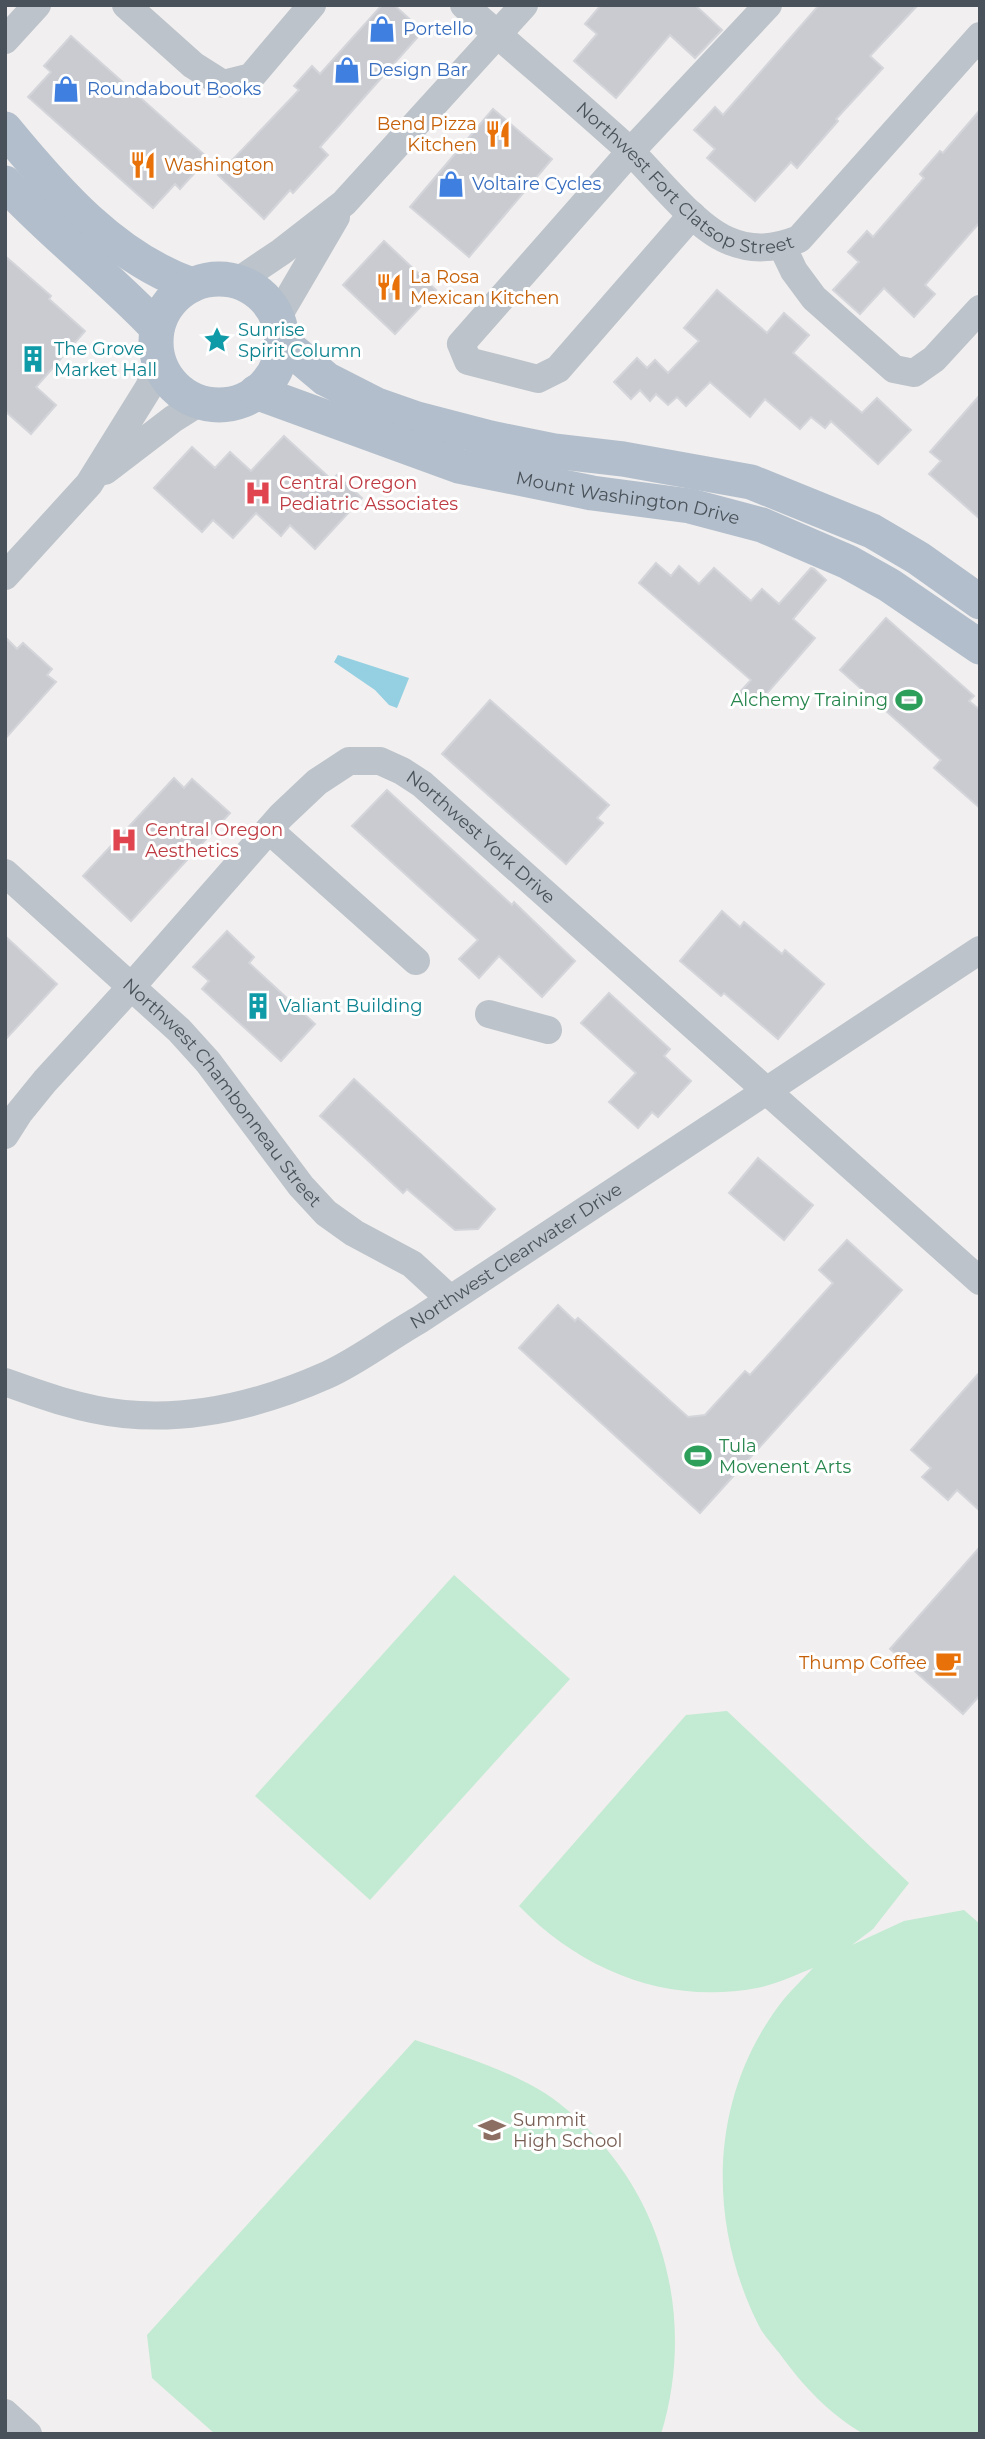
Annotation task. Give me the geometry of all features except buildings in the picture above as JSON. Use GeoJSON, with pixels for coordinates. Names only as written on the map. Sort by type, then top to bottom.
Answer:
{"type":"FeatureCollection","features":[{"type":"Feature","properties":{"kind":"main road"},"geometry":{"type":"LineString","coordinates":[[5,129],[65,197],[107,236],[150,267],[192,285]]}},
{"type":"Feature","properties":{"kind":"main road"},"geometry":{"type":"LineString","coordinates":[[5,183],[39,219],[121,291],[157,328]]}},
{"type":"Feature","properties":{"kind":"main road"},"geometry":{"type":"LineString","coordinates":[[213,279],[238,282],[262,295],[279,330],[275,370],[256,392],[240,401],[228,404],[200,402],[175,387],[160,364],[155,342],[157,328],[169,303],[192,285],[213,279]]}},
{"type":"Feature","properties":{"kind":"main road","name":"Mount Washington Drive"},"geometry":{"type":"LineString","coordinates":[[279,330],[326,379],[377,405],[490,439],[751,482],[872,531],[976,591]]}},
{"type":"Feature","properties":{"kind":"main road","name":"Mount Washington Drive"},"geometry":{"type":"LineString","coordinates":[[256,392],[459,466],[592,493],[690,506],[762,526],[848,562],[889,584],[980,647]]}},
{"type":"Feature","properties":{"kind":"street"},"geometry":{"type":"LineString","coordinates":[[5,40],[37,5]]}},
{"type":"Feature","properties":{"kind":"street"},"geometry":{"type":"LineString","coordinates":[[125,5],[193,65],[223,84],[251,77],[312,5]]}},
{"type":"Feature","properties":{"kind":"street","name":"Northwest Fort Clatsop Street"},"geometry":{"type":"LineString","coordinates":[[464,5],[630,152],[692,215],[725,240],[755,249],[782,246],[799,239],[980,36]]}},
{"type":"Feature","properties":{"kind":"street"},"geometry":{"type":"LineString","coordinates":[[238,282],[344,203],[524,5]]}},
{"type":"Feature","properties":{"kind":"street"},"geometry":{"type":"LineString","coordinates":[[692,215],[558,369],[538,379],[468,361],[461,344],[630,152],[768,5]]}},
{"type":"Feature","properties":{"kind":"street"},"geometry":{"type":"LineString","coordinates":[[279,330],[344,203]]}},
{"type":"Feature","properties":{"kind":"street"},"geometry":{"type":"LineString","coordinates":[[782,246],[794,271],[814,298],[894,369],[914,373],[934,359],[980,309]]}},
{"type":"Feature","properties":{"kind":"street"},"geometry":{"type":"LineString","coordinates":[[89,484],[148,389],[160,364]]}},
{"type":"Feature","properties":{"kind":"street"},"geometry":{"type":"LineString","coordinates":[[5,576],[89,484],[173,419],[200,402]]}},
{"type":"Feature","properties":{"kind":"street","name":"Northwest York Drive"},"geometry":{"type":"LineString","coordinates":[[5,1135],[19,1112],[45,1081],[269,831],[317,782],[349,761],[380,761],[422,784],[980,1281]]}},
{"type":"Feature","properties":{"kind":"street"},"geometry":{"type":"LineString","coordinates":[[269,831],[416,961]]}},
{"type":"Feature","properties":{"kind":"street","name":"Northwest Chambonneau Street"},"geometry":{"type":"LineString","coordinates":[[5,873],[180,1030],[208,1062],[301,1186],[326,1213],[354,1233],[412,1264],[450,1299]]}},
{"type":"Feature","properties":{"kind":"street","name":"Northwest Clearwater Drive"},"geometry":{"type":"LineString","coordinates":[[5,1382],[59,1401],[124,1414],[189,1415],[252,1402],[328,1374],[450,1299],[980,950]]}},
{"type":"Feature","properties":{"kind":"street"},"geometry":{"type":"LineString","coordinates":[[489,1014],[548,1030]]}},
{"type":"Feature","properties":{"kind":"street"},"geometry":{"type":"LineString","coordinates":[[5,2413],[29,2434]]}},
{"type":"Feature","properties":{"kind":"green space"},"geometry":{"type":"Polygon","coordinates":[[[454,1575],[570,1679],[370,1900],[255,1796],[454,1575]]]}},
{"type":"Feature","properties":{"kind":"green space"},"geometry":{"type":"Polygon","coordinates":[[[727,1711],[909,1883],[873,1929],[852,1945],[904,1921],[964,1910],[980,1924],[980,2434],[864,2434],[851,2426],[807,2388],[768,2340],[741,2284],[730,2242],[724,2200],[723,2158],[729,2116],[741,2075],[759,2036],[784,1999],[813,1968],[757,1988],[691,1992],[659,1987],[628,1978],[570,1949],[519,1906],[686,1715],[727,1711]]]}},
{"type":"Feature","properties":{"kind":"green space"},"geometry":{"type":"Polygon","coordinates":[[[415,2040],[501,2071],[553,2099],[588,2129],[615,2160],[638,2195],[655,2232],[667,2271],[673,2311],[675,2352],[671,2393],[661,2434],[215,2434],[152,2378],[147,2335],[415,2040]]]}},
{"type":"Feature","properties":{"kind":"water"},"geometry":{"type":"Polygon","coordinates":[[[338,655],[409,678],[397,708],[389,705],[375,690],[334,662],[338,655]]]}},
{"type":"Feature","properties":{"kind":"place","name":"Portello"},"geometry":{"type":"Point","coordinates":[382,29]}},
{"type":"Feature","properties":{"kind":"place","name":"Design Bar"},"geometry":{"type":"Point","coordinates":[347,70]}},
{"type":"Feature","properties":{"kind":"place","name":"Roundabout Books"},"geometry":{"type":"Point","coordinates":[66,89]}},
{"type":"Feature","properties":{"kind":"place","name":"Bend Pizza Kitchen"},"geometry":{"type":"Point","coordinates":[498,134]}},
{"type":"Feature","properties":{"kind":"place","name":"Washington"},"geometry":{"type":"Point","coordinates":[143,165]}},
{"type":"Feature","properties":{"kind":"place","name":"Voltaire Cycles"},"geometry":{"type":"Point","coordinates":[451,184]}},
{"type":"Feature","properties":{"kind":"place","name":"La Rosa Mexican Kitchen"},"geometry":{"type":"Point","coordinates":[389,287]}},
{"type":"Feature","properties":{"kind":"place","name":"Sunrise Spirit Column"},"geometry":{"type":"Point","coordinates":[217,340]}},
{"type":"Feature","properties":{"kind":"place","name":"The Grove Market Hall"},"geometry":{"type":"Point","coordinates":[33,359]}},
{"type":"Feature","properties":{"kind":"place","name":"Central Oregon Pediatric Associates"},"geometry":{"type":"Point","coordinates":[258,493]}},
{"type":"Feature","properties":{"kind":"place","name":"Alchemy Training"},"geometry":{"type":"Point","coordinates":[909,700]}},
{"type":"Feature","properties":{"kind":"place","name":"Central Oregon Aesthetics"},"geometry":{"type":"Point","coordinates":[124,840]}},
{"type":"Feature","properties":{"kind":"place","name":"Valiant Building"},"geometry":{"type":"Point","coordinates":[258,1006]}},
{"type":"Feature","properties":{"kind":"place","name":"Tula Movenent Arts"},"geometry":{"type":"Point","coordinates":[698,1456]}},
{"type":"Feature","properties":{"kind":"place","name":"Thump Coffee"},"geometry":{"type":"Point","coordinates":[948,1663]}},
{"type":"Feature","properties":{"kind":"place","name":"Summit High School"},"geometry":{"type":"Point","coordinates":[492,2130]}}]}
